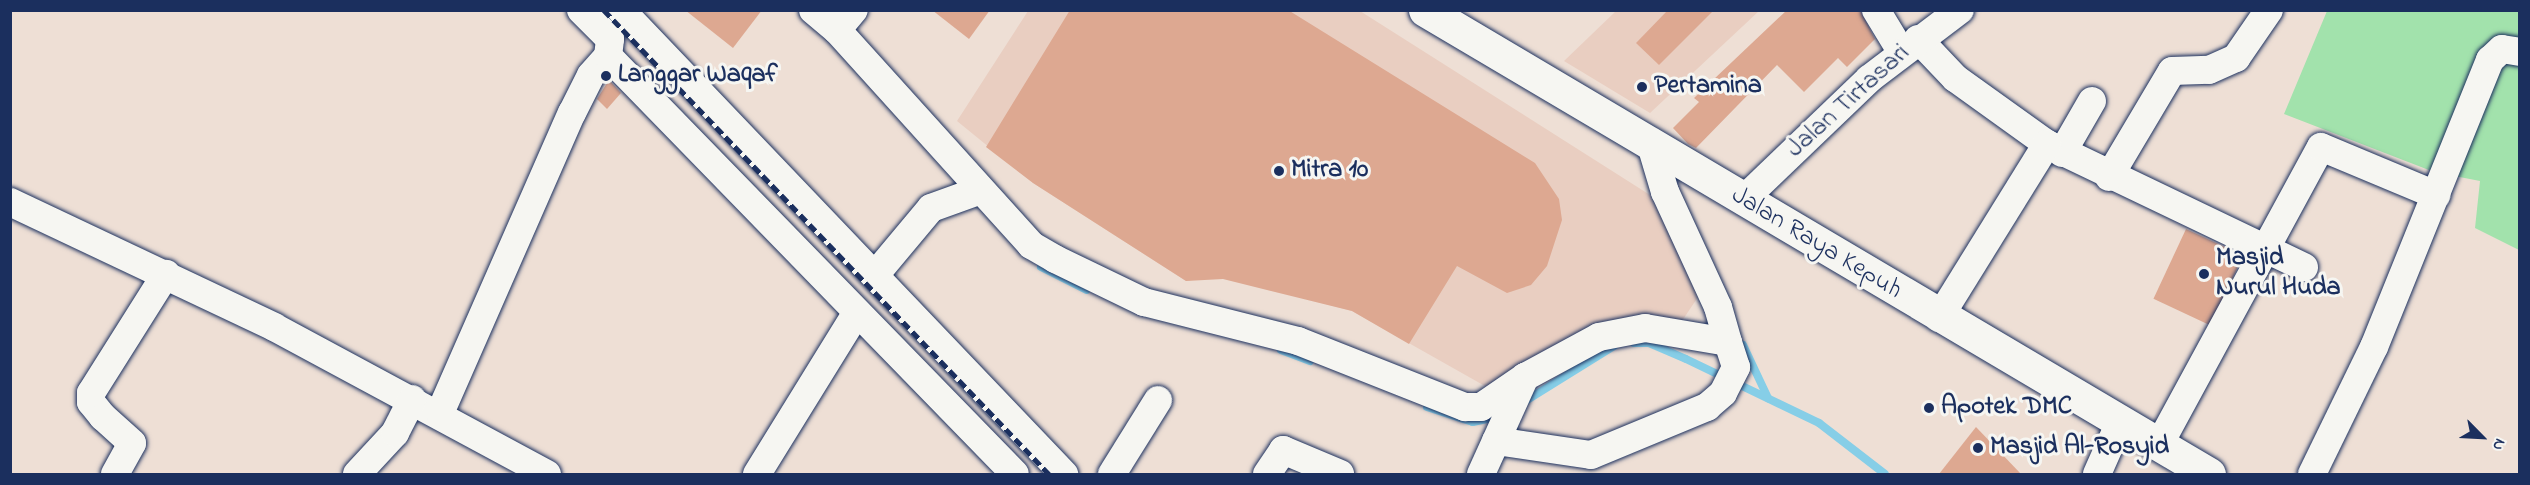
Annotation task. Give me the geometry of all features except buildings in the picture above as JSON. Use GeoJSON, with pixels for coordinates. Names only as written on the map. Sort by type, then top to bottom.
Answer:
{"type":"FeatureCollection","features":[{"type":"Feature","properties":{"kind":"main road","name":"Jalan Raya Kepuh"},"geometry":{"type":"LineString","coordinates":[[1425,10],[1939,318],[2209,474]]}},
{"type":"Feature","properties":{"kind":"street"},"geometry":{"type":"LineString","coordinates":[[440,413],[572,113],[591,75],[608,56],[610,39],[581,10]]}},
{"type":"Feature","properties":{"kind":"street"},"geometry":{"type":"LineString","coordinates":[[621,10],[1064,474]]}},
{"type":"Feature","properties":{"kind":"street"},"geometry":{"type":"LineString","coordinates":[[813,10],[845,20],[974,192],[1031,245],[1144,302],[1298,341],[1465,407],[1481,407],[1525,377],[1619,330],[1645,328],[1728,342]]}},
{"type":"Feature","properties":{"kind":"street"},"geometry":{"type":"LineString","coordinates":[[1876,10],[1910,46],[2055,149],[2109,177],[2304,267]]}},
{"type":"Feature","properties":{"kind":"street","name":"Jalan Tirtasari"},"geometry":{"type":"LineString","coordinates":[[1743,200],[1910,46],[1960,10]]}},
{"type":"Feature","properties":{"kind":"street"},"geometry":{"type":"LineString","coordinates":[[2109,177],[2172,71],[2209,70],[2236,58],[2269,10]]}},
{"type":"Feature","properties":{"kind":"street"},"geometry":{"type":"LineString","coordinates":[[2312,474],[2374,348],[2490,60],[2502,48],[2520,52]]}},
{"type":"Feature","properties":{"kind":"street"},"geometry":{"type":"LineString","coordinates":[[608,56],[856,314],[1015,474]]}},
{"type":"Feature","properties":{"kind":"street"},"geometry":{"type":"LineString","coordinates":[[1939,318],[2055,149],[2092,101]]}},
{"type":"Feature","properties":{"kind":"street"},"geometry":{"type":"LineString","coordinates":[[1504,424],[1591,455],[1707,407],[1729,382],[1728,342],[1718,307],[1665,192],[1651,146]]}},
{"type":"Feature","properties":{"kind":"street"},"geometry":{"type":"LineString","coordinates":[[2158,445],[2267,250],[2321,147],[2436,195]]}},
{"type":"Feature","properties":{"kind":"street"},"geometry":{"type":"LineString","coordinates":[[875,275],[931,208],[974,192]]}},
{"type":"Feature","properties":{"kind":"street"},"geometry":{"type":"LineString","coordinates":[[10,202],[166,274],[440,413],[547,474]]}},
{"type":"Feature","properties":{"kind":"street"},"geometry":{"type":"LineString","coordinates":[[115,474],[132,443],[103,417],[91,402],[91,393],[166,274]]}},
{"type":"Feature","properties":{"kind":"street"},"geometry":{"type":"LineString","coordinates":[[757,474],[856,314]]}},
{"type":"Feature","properties":{"kind":"street"},"geometry":{"type":"LineString","coordinates":[[1481,474],[1525,377]]}},
{"type":"Feature","properties":{"kind":"street"},"geometry":{"type":"LineString","coordinates":[[357,474],[395,433],[412,399]]}},
{"type":"Feature","properties":{"kind":"street"},"geometry":{"type":"LineString","coordinates":[[1113,474],[1158,400]]}},
{"type":"Feature","properties":{"kind":"street"},"geometry":{"type":"LineString","coordinates":[[2097,474],[2120,422]]}},
{"type":"Feature","properties":{"kind":"street"},"geometry":{"type":"LineString","coordinates":[[1267,474],[1283,450],[1340,474]]}},
{"type":"Feature","properties":{"kind":"shaded area","name":"Mitra 10"},"geometry":{"type":"Polygon","coordinates":[[[1028,11],[1360,11],[1650,195],[1700,294],[1680,324],[1628,318],[1492,390],[1352,311],[1220,276],[1186,281],[1033,183],[957,121],[1028,11]]]}},
{"type":"Feature","properties":{"kind":"shaded area","name":"Pertamina"},"geometry":{"type":"Polygon","coordinates":[[[1616,11],[1759,11],[1650,113],[1564,61],[1616,11]]]}},
{"type":"Feature","properties":{"kind":"green space"},"geometry":{"type":"Polygon","coordinates":[[[2327,11],[2519,11],[2519,250],[2475,228],[2480,181],[2434,172],[2284,114],[2327,11]]]}},
{"type":"Feature","properties":{"kind":"waterway"},"geometry":{"type":"LineString","coordinates":[[1041,267],[1087,290]]}},
{"type":"Feature","properties":{"kind":"waterway"},"geometry":{"type":"LineString","coordinates":[[1634,343],[1649,343],[1819,423],[1885,474]]}},
{"type":"Feature","properties":{"kind":"waterway"},"geometry":{"type":"LineString","coordinates":[[1743,345],[1768,398]]}},
{"type":"Feature","properties":{"kind":"waterway"},"geometry":{"type":"LineString","coordinates":[[1522,403],[1614,346]]}},
{"type":"Feature","properties":{"kind":"waterway"},"geometry":{"type":"LineString","coordinates":[[1281,350],[1310,361]]}},
{"type":"Feature","properties":{"kind":"waterway"},"geometry":{"type":"LineString","coordinates":[[1427,407],[1473,422],[1487,419]]}},
{"type":"Feature","properties":{"kind":"railway"},"geometry":{"type":"LineString","coordinates":[[604,10],[1049,474]]}},
{"type":"Feature","properties":{"kind":"place","name":"Langgar Waqaf"},"geometry":{"type":"Point","coordinates":[606,76]}},
{"type":"Feature","properties":{"kind":"place","name":"Pertamina"},"geometry":{"type":"Point","coordinates":[1642,87]}},
{"type":"Feature","properties":{"kind":"place","name":"Mitra 10"},"geometry":{"type":"Point","coordinates":[1279,171]}},
{"type":"Feature","properties":{"kind":"place","name":"Masjid Nurul Huda"},"geometry":{"type":"Point","coordinates":[2204,274]}},
{"type":"Feature","properties":{"kind":"place","name":"Apotek DMC"},"geometry":{"type":"Point","coordinates":[1929,408]}},
{"type":"Feature","properties":{"kind":"place","name":"Masjid Al-Rosyid"},"geometry":{"type":"Point","coordinates":[1978,448]}}]}
